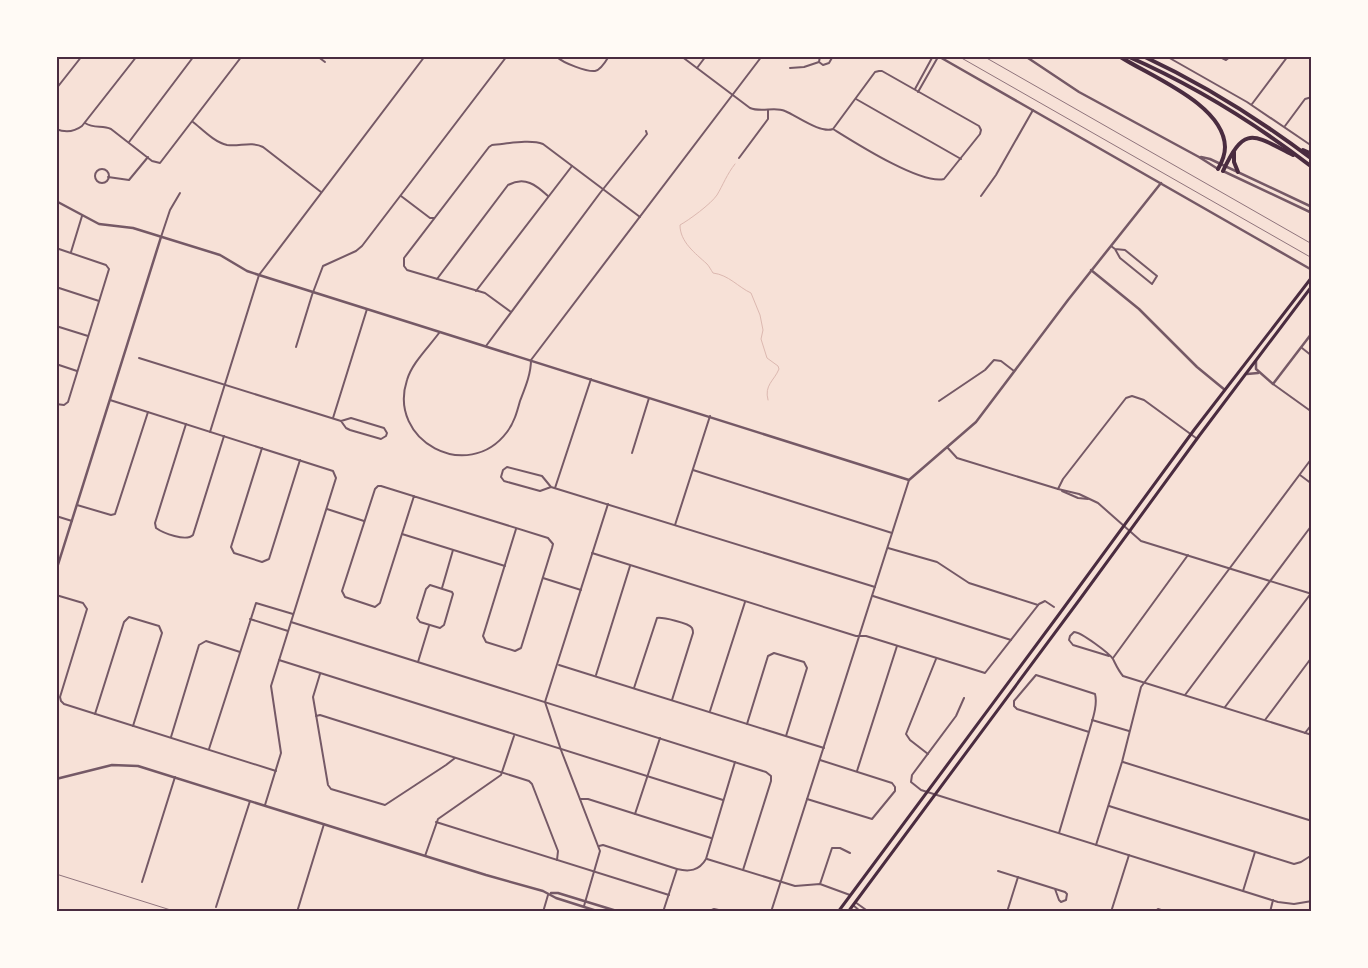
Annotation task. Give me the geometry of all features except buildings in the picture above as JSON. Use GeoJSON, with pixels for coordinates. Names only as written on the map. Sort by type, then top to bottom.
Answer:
{"type":"FeatureCollection","features":[{"type":"Feature","properties":{"kind":"highway"},"geometry":{"type":"LineString","coordinates":[[1119,56],[1190,98],[1209,114],[1218,127],[1223,139],[1222,168]]}},
{"type":"Feature","properties":{"kind":"highway"},"geometry":{"type":"LineString","coordinates":[[1127,56],[1221,105],[1258,128],[1312,167]]}},
{"type":"Feature","properties":{"kind":"highway"},"geometry":{"type":"LineString","coordinates":[[1143,56],[1215,94],[1257,120],[1312,159]]}},
{"type":"Feature","properties":{"kind":"highway"},"geometry":{"type":"LineString","coordinates":[[1222,168],[1237,145],[1244,140],[1256,137],[1304,161]]}},
{"type":"Feature","properties":{"kind":"highway"},"geometry":{"type":"LineString","coordinates":[[1294,146],[1312,154]]}},
{"type":"Feature","properties":{"kind":"highway"},"geometry":{"type":"LineString","coordinates":[[1234,152],[1234,162],[1238,172]]}},
{"type":"Feature","properties":{"kind":"main road"},"geometry":{"type":"LineString","coordinates":[[838,912],[1190,435],[1312,277]]}},
{"type":"Feature","properties":{"kind":"main road"},"geometry":{"type":"LineString","coordinates":[[848,912],[1312,286]]}},
{"type":"Feature","properties":{"kind":"street"},"geometry":{"type":"LineString","coordinates":[[56,89],[82,56]]}},
{"type":"Feature","properties":{"kind":"street"},"geometry":{"type":"LineString","coordinates":[[56,129],[63,132],[71,132],[77,130],[85,123],[137,56]]}},
{"type":"Feature","properties":{"kind":"street"},"geometry":{"type":"LineString","coordinates":[[128,142],[194,56]]}},
{"type":"Feature","properties":{"kind":"street"},"geometry":{"type":"LineString","coordinates":[[85,123],[94,128],[106,127],[157,163],[162,162],[242,56]]}},
{"type":"Feature","properties":{"kind":"street"},"geometry":{"type":"LineString","coordinates":[[317,56],[325,62]]}},
{"type":"Feature","properties":{"kind":"street"},"geometry":{"type":"LineString","coordinates":[[210,432],[259,275],[425,56]]}},
{"type":"Feature","properties":{"kind":"street"},"geometry":{"type":"LineString","coordinates":[[296,348],[323,266],[356,251],[362,246],[507,56]]}},
{"type":"Feature","properties":{"kind":"street"},"geometry":{"type":"LineString","coordinates":[[558,56],[557,58],[563,63],[594,71],[599,69],[609,56]]}},
{"type":"Feature","properties":{"kind":"street"},"geometry":{"type":"LineString","coordinates":[[681,56],[733,96],[755,110],[780,109],[822,129],[833,129],[906,170],[937,179],[944,179],[980,134],[981,130],[979,126],[879,70],[875,72],[833,129]]}},
{"type":"Feature","properties":{"kind":"street"},"geometry":{"type":"LineString","coordinates":[[697,68],[706,56]]}},
{"type":"Feature","properties":{"kind":"street"},"geometry":{"type":"LineString","coordinates":[[440,332],[409,374],[404,400],[406,416],[411,427],[428,445],[447,454],[466,456],[476,454],[494,445],[507,432],[520,404],[531,360],[762,56]]}},
{"type":"Feature","properties":{"kind":"street"},"geometry":{"type":"LineString","coordinates":[[819,62],[820,56]]}},
{"type":"Feature","properties":{"kind":"street"},"geometry":{"type":"LineString","coordinates":[[790,68],[804,67],[819,62],[826,64],[833,56]]}},
{"type":"Feature","properties":{"kind":"street"},"geometry":{"type":"LineString","coordinates":[[914,89],[933,56]]}},
{"type":"Feature","properties":{"kind":"street"},"geometry":{"type":"LineString","coordinates":[[918,92],[938,56],[1312,270]]}},
{"type":"Feature","properties":{"kind":"street"},"geometry":{"type":"LineString","coordinates":[[1025,56],[1079,92],[1199,157],[1312,213]]}},
{"type":"Feature","properties":{"kind":"street"},"geometry":{"type":"LineString","coordinates":[[1166,56],[1213,81],[1252,105],[1312,146]]}},
{"type":"Feature","properties":{"kind":"street"},"geometry":{"type":"LineString","coordinates":[[1218,56],[1226,60],[1231,56]]}},
{"type":"Feature","properties":{"kind":"street"},"geometry":{"type":"LineString","coordinates":[[1252,105],[1288,56]]}},
{"type":"Feature","properties":{"kind":"street"},"geometry":{"type":"LineString","coordinates":[[1285,126],[1305,99],[1312,97]]}},
{"type":"Feature","properties":{"kind":"street"},"geometry":{"type":"LineString","coordinates":[[856,98],[961,159]]}},
{"type":"Feature","properties":{"kind":"street"},"geometry":{"type":"LineString","coordinates":[[739,158],[768,119],[768,110]]}},
{"type":"Feature","properties":{"kind":"street"},"geometry":{"type":"LineString","coordinates":[[981,196],[1033,110]]}},
{"type":"Feature","properties":{"kind":"street"},"geometry":{"type":"LineString","coordinates":[[193,122],[220,143],[231,145],[253,144],[263,147],[321,192]]}},
{"type":"Feature","properties":{"kind":"street"},"geometry":{"type":"LineString","coordinates":[[486,346],[647,134],[646,131]]}},
{"type":"Feature","properties":{"kind":"street"},"geometry":{"type":"LineString","coordinates":[[511,312],[485,293],[407,270],[404,263],[404,258],[492,145],[538,142],[640,217]]}},
{"type":"Feature","properties":{"kind":"street"},"geometry":{"type":"LineString","coordinates":[[108,177],[129,180],[148,157]]}},
{"type":"Feature","properties":{"kind":"street"},"geometry":{"type":"LineString","coordinates":[[476,291],[572,166]]}},
{"type":"Feature","properties":{"kind":"street"},"geometry":{"type":"LineString","coordinates":[[1222,168],[1238,172],[1312,207]]}},
{"type":"Feature","properties":{"kind":"street"},"geometry":{"type":"LineString","coordinates":[[99,170],[103,170],[107,172],[108,177],[105,182],[101,183],[96,180],[95,175],[99,170]]}},
{"type":"Feature","properties":{"kind":"street"},"geometry":{"type":"LineString","coordinates":[[437,279],[508,185],[513,182],[532,182],[548,196]]}},
{"type":"Feature","properties":{"kind":"street"},"geometry":{"type":"LineString","coordinates":[[771,912],[909,480],[975,424],[1091,270],[1161,182]]}},
{"type":"Feature","properties":{"kind":"street"},"geometry":{"type":"LineString","coordinates":[[56,571],[161,237],[170,210],[180,193]]}},
{"type":"Feature","properties":{"kind":"street"},"geometry":{"type":"LineString","coordinates":[[401,196],[430,218],[434,218]]}},
{"type":"Feature","properties":{"kind":"street"},"geometry":{"type":"LineString","coordinates":[[56,201],[99,224],[133,228],[220,255],[259,275],[909,480]]}},
{"type":"Feature","properties":{"kind":"street"},"geometry":{"type":"LineString","coordinates":[[70,253],[82,216]]}},
{"type":"Feature","properties":{"kind":"street"},"geometry":{"type":"LineString","coordinates":[[1111,246],[1120,258],[1152,284],[1157,276],[1125,250],[1115,249]]}},
{"type":"Feature","properties":{"kind":"street"},"geometry":{"type":"LineString","coordinates":[[56,248],[106,265],[109,269],[68,402],[64,405],[56,404]]}},
{"type":"Feature","properties":{"kind":"street"},"geometry":{"type":"LineString","coordinates":[[1091,270],[1135,306],[1202,372],[1225,390]]}},
{"type":"Feature","properties":{"kind":"street"},"geometry":{"type":"LineString","coordinates":[[56,287],[99,301]]}},
{"type":"Feature","properties":{"kind":"street"},"geometry":{"type":"LineString","coordinates":[[333,418],[367,309]]}},
{"type":"Feature","properties":{"kind":"street"},"geometry":{"type":"LineString","coordinates":[[56,326],[88,336]]}},
{"type":"Feature","properties":{"kind":"street"},"geometry":{"type":"LineString","coordinates":[[1274,384],[1312,333]]}},
{"type":"Feature","properties":{"kind":"street"},"geometry":{"type":"LineString","coordinates":[[1301,348],[1312,356]]}},
{"type":"Feature","properties":{"kind":"street"},"geometry":{"type":"LineString","coordinates":[[140,358],[333,418],[341,420],[351,418],[384,428],[387,433],[381,439],[350,430],[346,428],[341,420]]}},
{"type":"Feature","properties":{"kind":"street"},"geometry":{"type":"LineString","coordinates":[[1257,359],[1255,368],[1259,373],[1312,412]]}},
{"type":"Feature","properties":{"kind":"street"},"geometry":{"type":"LineString","coordinates":[[939,401],[986,369],[994,360],[1001,361],[1014,371]]}},
{"type":"Feature","properties":{"kind":"street"},"geometry":{"type":"LineString","coordinates":[[56,364],[77,371]]}},
{"type":"Feature","properties":{"kind":"street"},"geometry":{"type":"LineString","coordinates":[[1247,374],[1259,373]]}},
{"type":"Feature","properties":{"kind":"street"},"geometry":{"type":"LineString","coordinates":[[555,488],[591,379]]}},
{"type":"Feature","properties":{"kind":"street"},"geometry":{"type":"LineString","coordinates":[[1058,489],[1063,479],[1126,398],[1132,396],[1144,400],[1197,439]]}},
{"type":"Feature","properties":{"kind":"street"},"geometry":{"type":"LineString","coordinates":[[632,453],[650,398]]}},
{"type":"Feature","properties":{"kind":"street"},"geometry":{"type":"LineString","coordinates":[[110,400],[300,460],[333,471],[336,474],[327,509],[271,686],[281,753],[265,805]]}},
{"type":"Feature","properties":{"kind":"street"},"geometry":{"type":"LineString","coordinates":[[77,505],[111,515],[115,514],[148,412]]}},
{"type":"Feature","properties":{"kind":"street"},"geometry":{"type":"LineString","coordinates":[[676,525],[710,416]]}},
{"type":"Feature","properties":{"kind":"street"},"geometry":{"type":"LineString","coordinates":[[186,424],[155,524],[158,530],[172,535],[186,539],[193,535],[224,436]]}},
{"type":"Feature","properties":{"kind":"street"},"geometry":{"type":"LineString","coordinates":[[947,447],[957,458],[1077,493],[1102,506],[1141,541],[1311,593],[1225,707]]}},
{"type":"Feature","properties":{"kind":"street"},"geometry":{"type":"LineString","coordinates":[[262,448],[231,547],[234,553],[248,558],[262,562],[268,559],[300,460]]}},
{"type":"Feature","properties":{"kind":"street"},"geometry":{"type":"LineString","coordinates":[[1096,845],[1122,762],[1141,687],[1312,458]]}},
{"type":"Feature","properties":{"kind":"street"},"geometry":{"type":"LineString","coordinates":[[552,487],[540,491],[504,481],[501,477],[503,470],[507,467],[542,476],[552,487],[875,587]]}},
{"type":"Feature","properties":{"kind":"street"},"geometry":{"type":"LineString","coordinates":[[693,470],[892,533]]}},
{"type":"Feature","properties":{"kind":"street"},"geometry":{"type":"LineString","coordinates":[[1300,475],[1312,484]]}},
{"type":"Feature","properties":{"kind":"street"},"geometry":{"type":"LineString","coordinates":[[414,496],[380,603],[375,607],[344,597],[342,591],[364,521],[375,489],[378,486],[414,496],[548,538],[553,544],[520,648],[515,651],[486,642],[483,636],[516,529]]}},
{"type":"Feature","properties":{"kind":"street"},"geometry":{"type":"LineString","coordinates":[[584,906],[600,856],[599,846],[561,750],[546,702],[608,504]]}},
{"type":"Feature","properties":{"kind":"street"},"geometry":{"type":"LineString","coordinates":[[327,509],[364,521]]}},
{"type":"Feature","properties":{"kind":"street"},"geometry":{"type":"LineString","coordinates":[[56,516],[72,521]]}},
{"type":"Feature","properties":{"kind":"street"},"geometry":{"type":"LineString","coordinates":[[1185,695],[1312,525]]}},
{"type":"Feature","properties":{"kind":"street"},"geometry":{"type":"LineString","coordinates":[[402,534],[505,566]]}},
{"type":"Feature","properties":{"kind":"street"},"geometry":{"type":"LineString","coordinates":[[888,548],[937,562],[969,583],[1038,605]]}},
{"type":"Feature","properties":{"kind":"street"},"geometry":{"type":"LineString","coordinates":[[442,588],[453,550]]}},
{"type":"Feature","properties":{"kind":"street"},"geometry":{"type":"LineString","coordinates":[[592,554],[744,602],[860,636],[866,636],[985,673],[1038,605],[1043,601],[1054,607]]}},
{"type":"Feature","properties":{"kind":"street"},"geometry":{"type":"LineString","coordinates":[[1112,658],[1188,556]]}},
{"type":"Feature","properties":{"kind":"street"},"geometry":{"type":"LineString","coordinates":[[596,676],[630,566]]}},
{"type":"Feature","properties":{"kind":"street"},"geometry":{"type":"LineString","coordinates":[[543,578],[581,590]]}},
{"type":"Feature","properties":{"kind":"street"},"geometry":{"type":"LineString","coordinates":[[430,585],[452,592],[454,597],[444,626],[440,628],[430,625],[420,622],[417,618],[426,589],[430,585]]}},
{"type":"Feature","properties":{"kind":"street"},"geometry":{"type":"LineString","coordinates":[[56,595],[83,603],[88,609],[60,697],[64,704],[276,771]]}},
{"type":"Feature","properties":{"kind":"street"},"geometry":{"type":"LineString","coordinates":[[873,596],[1012,640]]}},
{"type":"Feature","properties":{"kind":"street"},"geometry":{"type":"LineString","coordinates":[[709,712],[744,602]]}},
{"type":"Feature","properties":{"kind":"street"},"geometry":{"type":"LineString","coordinates":[[209,749],[256,603],[293,614]]}},
{"type":"Feature","properties":{"kind":"street"},"geometry":{"type":"LineString","coordinates":[[95,714],[124,622],[129,617],[142,620],[159,626],[162,633],[133,726]]}},
{"type":"Feature","properties":{"kind":"street"},"geometry":{"type":"LineString","coordinates":[[634,688],[657,618],[661,617],[676,621],[690,626],[693,633],[672,700]]}},
{"type":"Feature","properties":{"kind":"street"},"geometry":{"type":"LineString","coordinates":[[250,619],[288,631]]}},
{"type":"Feature","properties":{"kind":"street"},"geometry":{"type":"LineString","coordinates":[[291,622],[766,772],[771,776],[772,780],[743,870]]}},
{"type":"Feature","properties":{"kind":"street"},"geometry":{"type":"LineString","coordinates":[[418,662],[430,625]]}},
{"type":"Feature","properties":{"kind":"street"},"geometry":{"type":"LineString","coordinates":[[1110,656],[1073,645],[1069,640],[1070,636],[1074,632],[1079,633],[1110,656],[1123,676],[1312,735]]}},
{"type":"Feature","properties":{"kind":"street"},"geometry":{"type":"LineString","coordinates":[[171,737],[199,645],[206,641],[240,652]]}},
{"type":"Feature","properties":{"kind":"street"},"geometry":{"type":"LineString","coordinates":[[856,771],[897,646]]}},
{"type":"Feature","properties":{"kind":"street"},"geometry":{"type":"LineString","coordinates":[[748,724],[768,656],[774,653],[804,662],[807,668],[786,736]]}},
{"type":"Feature","properties":{"kind":"street"},"geometry":{"type":"LineString","coordinates":[[928,754],[910,740],[906,734],[936,658]]}},
{"type":"Feature","properties":{"kind":"street"},"geometry":{"type":"LineString","coordinates":[[1265,720],[1312,658]]}},
{"type":"Feature","properties":{"kind":"street"},"geometry":{"type":"LineString","coordinates":[[279,660],[723,800]]}},
{"type":"Feature","properties":{"kind":"street"},"geometry":{"type":"LineString","coordinates":[[558,664],[824,748]]}},
{"type":"Feature","properties":{"kind":"street"},"geometry":{"type":"LineString","coordinates":[[320,674],[313,697],[330,787],[382,805],[387,805],[455,758]]}},
{"type":"Feature","properties":{"kind":"street"},"geometry":{"type":"LineString","coordinates":[[1059,833],[1089,732],[1096,698],[1095,694],[1039,675],[1033,676],[1014,701],[1014,706],[1017,709],[1089,732]]}},
{"type":"Feature","properties":{"kind":"street"},"geometry":{"type":"LineString","coordinates":[[964,698],[956,716],[912,775],[910,779],[914,785],[927,792],[1273,900],[1294,904],[1312,901]]}},
{"type":"Feature","properties":{"kind":"street"},"geometry":{"type":"LineString","coordinates":[[316,716],[320,715],[529,780],[558,851],[557,860]]}},
{"type":"Feature","properties":{"kind":"street"},"geometry":{"type":"LineString","coordinates":[[1092,720],[1129,731]]}},
{"type":"Feature","properties":{"kind":"street"},"geometry":{"type":"LineString","coordinates":[[1305,733],[1312,724]]}},
{"type":"Feature","properties":{"kind":"street"},"geometry":{"type":"LineString","coordinates":[[425,856],[436,822],[443,815],[501,775],[514,735]]}},
{"type":"Feature","properties":{"kind":"street"},"geometry":{"type":"LineString","coordinates":[[635,814],[660,738]]}},
{"type":"Feature","properties":{"kind":"street"},"geometry":{"type":"LineString","coordinates":[[807,800],[872,819],[895,791],[892,783],[820,760]]}},
{"type":"Feature","properties":{"kind":"street"},"geometry":{"type":"LineString","coordinates":[[599,846],[686,871],[699,867],[706,859],[736,762]]}},
{"type":"Feature","properties":{"kind":"street"},"geometry":{"type":"LineString","coordinates":[[1122,762],[1312,821]]}},
{"type":"Feature","properties":{"kind":"street"},"geometry":{"type":"LineString","coordinates":[[56,779],[122,764],[138,766],[425,856],[620,912]]}},
{"type":"Feature","properties":{"kind":"street"},"geometry":{"type":"LineString","coordinates":[[142,882],[175,777]]}},
{"type":"Feature","properties":{"kind":"street"},"geometry":{"type":"LineString","coordinates":[[580,799],[711,838]]}},
{"type":"Feature","properties":{"kind":"street"},"geometry":{"type":"LineString","coordinates":[[216,907],[250,801]]}},
{"type":"Feature","properties":{"kind":"street"},"geometry":{"type":"LineString","coordinates":[[1109,806],[1294,864],[1312,855]]}},
{"type":"Feature","properties":{"kind":"street"},"geometry":{"type":"LineString","coordinates":[[436,822],[669,895]]}},
{"type":"Feature","properties":{"kind":"street"},"geometry":{"type":"LineString","coordinates":[[297,912],[324,824]]}},
{"type":"Feature","properties":{"kind":"street"},"geometry":{"type":"LineString","coordinates":[[820,884],[832,848],[840,848],[850,853]]}},
{"type":"Feature","properties":{"kind":"street"},"geometry":{"type":"LineString","coordinates":[[1243,891],[1255,852]]}},
{"type":"Feature","properties":{"kind":"street"},"geometry":{"type":"LineString","coordinates":[[1111,912],[1129,855]]}},
{"type":"Feature","properties":{"kind":"street"},"geometry":{"type":"LineString","coordinates":[[706,859],[795,886],[820,884],[850,895]]}},
{"type":"Feature","properties":{"kind":"street"},"geometry":{"type":"LineString","coordinates":[[663,912],[677,869]]}},
{"type":"Feature","properties":{"kind":"street"},"geometry":{"type":"LineString","coordinates":[[998,871],[1065,892],[1067,894],[1066,900],[1061,902],[1055,889]]}},
{"type":"Feature","properties":{"kind":"street"},"geometry":{"type":"LineString","coordinates":[[1007,912],[1018,877]]}},
{"type":"Feature","properties":{"kind":"street"},"geometry":{"type":"LineString","coordinates":[[549,893],[556,898],[600,912]]}},
{"type":"Feature","properties":{"kind":"street"},"geometry":{"type":"LineString","coordinates":[[543,912],[549,893]]}},
{"type":"Feature","properties":{"kind":"street"},"geometry":{"type":"LineString","coordinates":[[1270,912],[1273,900]]}},
{"type":"Feature","properties":{"kind":"street"},"geometry":{"type":"LineString","coordinates":[[855,902],[869,912]]}},
{"type":"Feature","properties":{"kind":"street"},"geometry":{"type":"LineString","coordinates":[[852,905],[861,912]]}},
{"type":"Feature","properties":{"kind":"street"},"geometry":{"type":"LineString","coordinates":[[706,912],[714,909],[728,912]]}},
{"type":"Feature","properties":{"kind":"street"},"geometry":{"type":"LineString","coordinates":[[1154,912],[1158,909],[1167,912]]}},
{"type":"Feature","properties":{"kind":"waterway"},"geometry":{"type":"LineString","coordinates":[[735,164],[714,199],[700,212],[680,225],[685,242],[707,264],[713,273],[729,279],[751,293],[760,315],[763,330],[761,339],[767,358],[778,366],[779,369],[768,387],[768,400]]}},
{"type":"Feature","properties":{"kind":"tram line"},"geometry":{"type":"LineString","coordinates":[[56,874],[177,912]]}},
{"type":"Feature","properties":{"kind":"railway"},"geometry":{"type":"LineString","coordinates":[[958,56],[1312,258]]}},
{"type":"Feature","properties":{"kind":"railway"},"geometry":{"type":"LineString","coordinates":[[983,56],[1312,244]]}}]}
